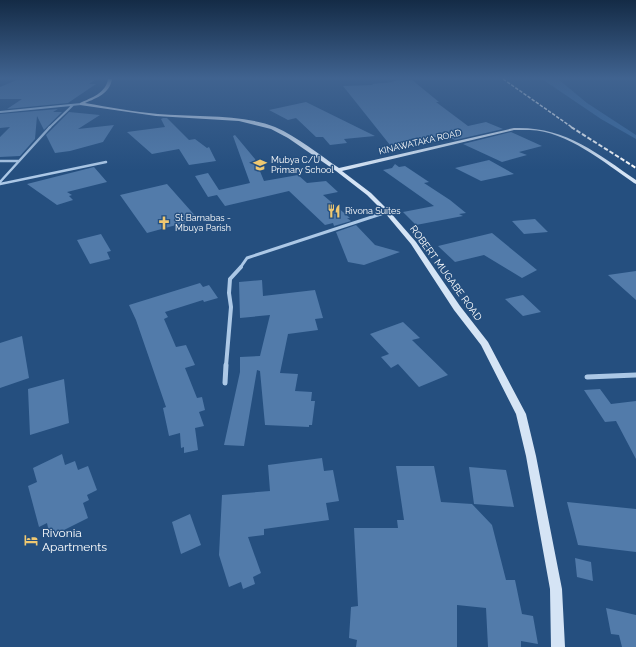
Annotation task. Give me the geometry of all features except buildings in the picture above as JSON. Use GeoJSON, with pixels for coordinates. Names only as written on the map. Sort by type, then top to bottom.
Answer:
{"type":"FeatureCollection","features":[{"type":"Feature","properties":{"kind":"street"},"geometry":{"type":"LineString","coordinates":[[0,112],[34,109]]}},
{"type":"Feature","properties":{"kind":"street"},"geometry":{"type":"LineString","coordinates":[[0,183],[39,138],[70,109]]}},
{"type":"Feature","properties":{"kind":"street","name":"ROBERT MUGABE ROAD"},"geometry":{"type":"LineString","coordinates":[[116,109],[156,115],[230,118],[256,123],[282,132],[338,170],[369,194],[414,243],[457,308],[485,344],[521,414],[531,456],[556,590],[558,647]]}},
{"type":"Feature","properties":{"kind":"street","name":"KINAWATAKA ROAD"},"geometry":{"type":"LineString","coordinates":[[338,170],[514,128],[530,128],[541,129],[569,139],[636,182]]}},
{"type":"Feature","properties":{"kind":"street"},"geometry":{"type":"LineString","coordinates":[[0,161],[18,161]]}},
{"type":"Feature","properties":{"kind":"street"},"geometry":{"type":"LineString","coordinates":[[0,183],[106,162]]}},
{"type":"Feature","properties":{"kind":"street"},"geometry":{"type":"LineString","coordinates":[[225,383],[231,307],[229,293],[230,279],[245,263],[247,258],[387,212]]}},
{"type":"Feature","properties":{"kind":"street"},"geometry":{"type":"LineString","coordinates":[[587,377],[636,375]]}},
{"type":"Feature","properties":{"kind":"shaded area"},"geometry":{"type":"Polygon","coordinates":[[[587,109],[596,109],[636,135],[636,139],[587,109]]]}},
{"type":"Feature","properties":{"kind":"railway"},"geometry":{"type":"LineString","coordinates":[[546,109],[573,128]]}},
{"type":"Feature","properties":{"kind":"railway"},"geometry":{"type":"LineString","coordinates":[[571,127],[636,168]]}},
{"type":"Feature","properties":{"kind":"place","name":"Mubya C/U Primary School"},"geometry":{"type":"Point","coordinates":[260,165]}},
{"type":"Feature","properties":{"kind":"place","name":"Rivona Suites"},"geometry":{"type":"Point","coordinates":[334,211]}},
{"type":"Feature","properties":{"kind":"place","name":"St Barnabas - Mbuya Parish"},"geometry":{"type":"Point","coordinates":[164,223]}},
{"type":"Feature","properties":{"kind":"place","name":"Rivonia Apartments"},"geometry":{"type":"Point","coordinates":[31,540]}}]}
